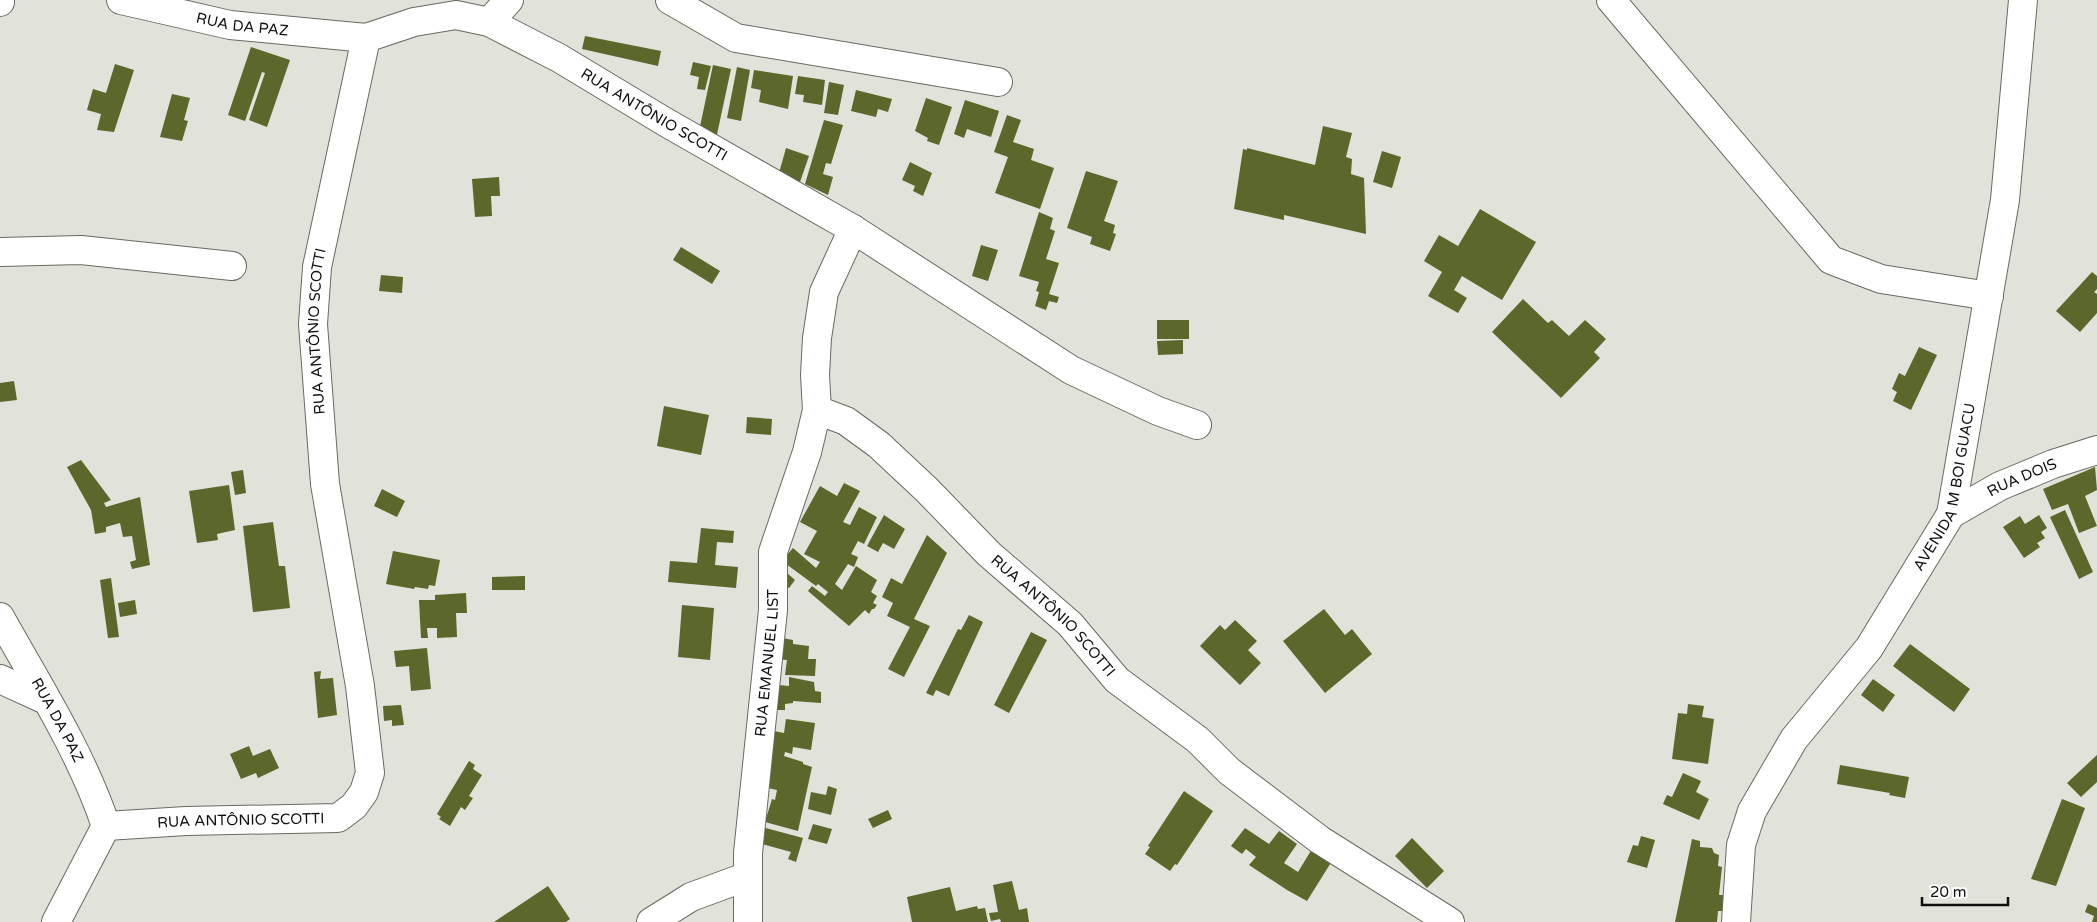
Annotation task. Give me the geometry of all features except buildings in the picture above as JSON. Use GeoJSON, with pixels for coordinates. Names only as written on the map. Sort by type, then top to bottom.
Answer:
{"type":"FeatureCollection","features":[{"type":"Feature","properties":{"kind":"street","name":"RUA DA PAZ"},"geometry":{"type":"LineString","coordinates":[[122,0],[230,25],[366,38]]}},
{"type":"Feature","properties":{"kind":"street"},"geometry":{"type":"LineString","coordinates":[[489,22],[509,0]]}},
{"type":"Feature","properties":{"kind":"street"},"geometry":{"type":"LineString","coordinates":[[670,0],[736,38],[760,44],[998,82]]}},
{"type":"Feature","properties":{"kind":"street"},"geometry":{"type":"LineString","coordinates":[[1611,0],[1830,260],[1881,278],[1989,296]]}},
{"type":"Feature","properties":{"kind":"street","name":"AVENIDA M BOI GUACU"},"geometry":{"type":"LineString","coordinates":[[1736,922],[1741,845],[1752,810],[1794,739],[1870,648],[1951,514],[2005,200],[2023,0]]}},
{"type":"Feature","properties":{"kind":"street","name":"RUA ANTÔNIO SCOTTI"},"geometry":{"type":"LineString","coordinates":[[106,826],[186,821],[338,818],[354,806],[364,792],[370,773],[362,705],[325,484],[312,324],[317,267],[366,38],[414,22],[456,15],[489,22],[559,58],[666,123],[853,229],[1071,370],[1132,399],[1197,425]]}},
{"type":"Feature","properties":{"kind":"street"},"geometry":{"type":"LineString","coordinates":[[817,410],[815,375],[817,338],[824,292],[853,229]]}},
{"type":"Feature","properties":{"kind":"street"},"geometry":{"type":"LineString","coordinates":[[0,252],[81,250],[232,266]]}},
{"type":"Feature","properties":{"kind":"street","name":"RUA ANTÔNIO SCOTTI"},"geometry":{"type":"LineString","coordinates":[[817,410],[846,422],[879,445],[927,490],[989,554],[1070,624],[1118,680],[1198,740],[1229,771],[1320,840],[1450,922]]}},
{"type":"Feature","properties":{"kind":"street","name":"RUA EMANUEL LIST"},"geometry":{"type":"LineString","coordinates":[[748,922],[748,853],[773,610],[773,552],[807,452],[817,410]]}},
{"type":"Feature","properties":{"kind":"street","name":"RUA DOIS"},"geometry":{"type":"LineString","coordinates":[[1951,514],[2000,486],[2053,464],[2097,450]]}},
{"type":"Feature","properties":{"kind":"street","name":"RUA DA PAZ"},"geometry":{"type":"LineString","coordinates":[[0,617],[66,734],[96,796],[106,826]]}},
{"type":"Feature","properties":{"kind":"street"},"geometry":{"type":"LineString","coordinates":[[0,680],[46,700]]}},
{"type":"Feature","properties":{"kind":"street"},"geometry":{"type":"LineString","coordinates":[[56,922],[106,826]]}},
{"type":"Feature","properties":{"kind":"street"},"geometry":{"type":"LineString","coordinates":[[651,922],[691,897],[748,876]]}}]}
